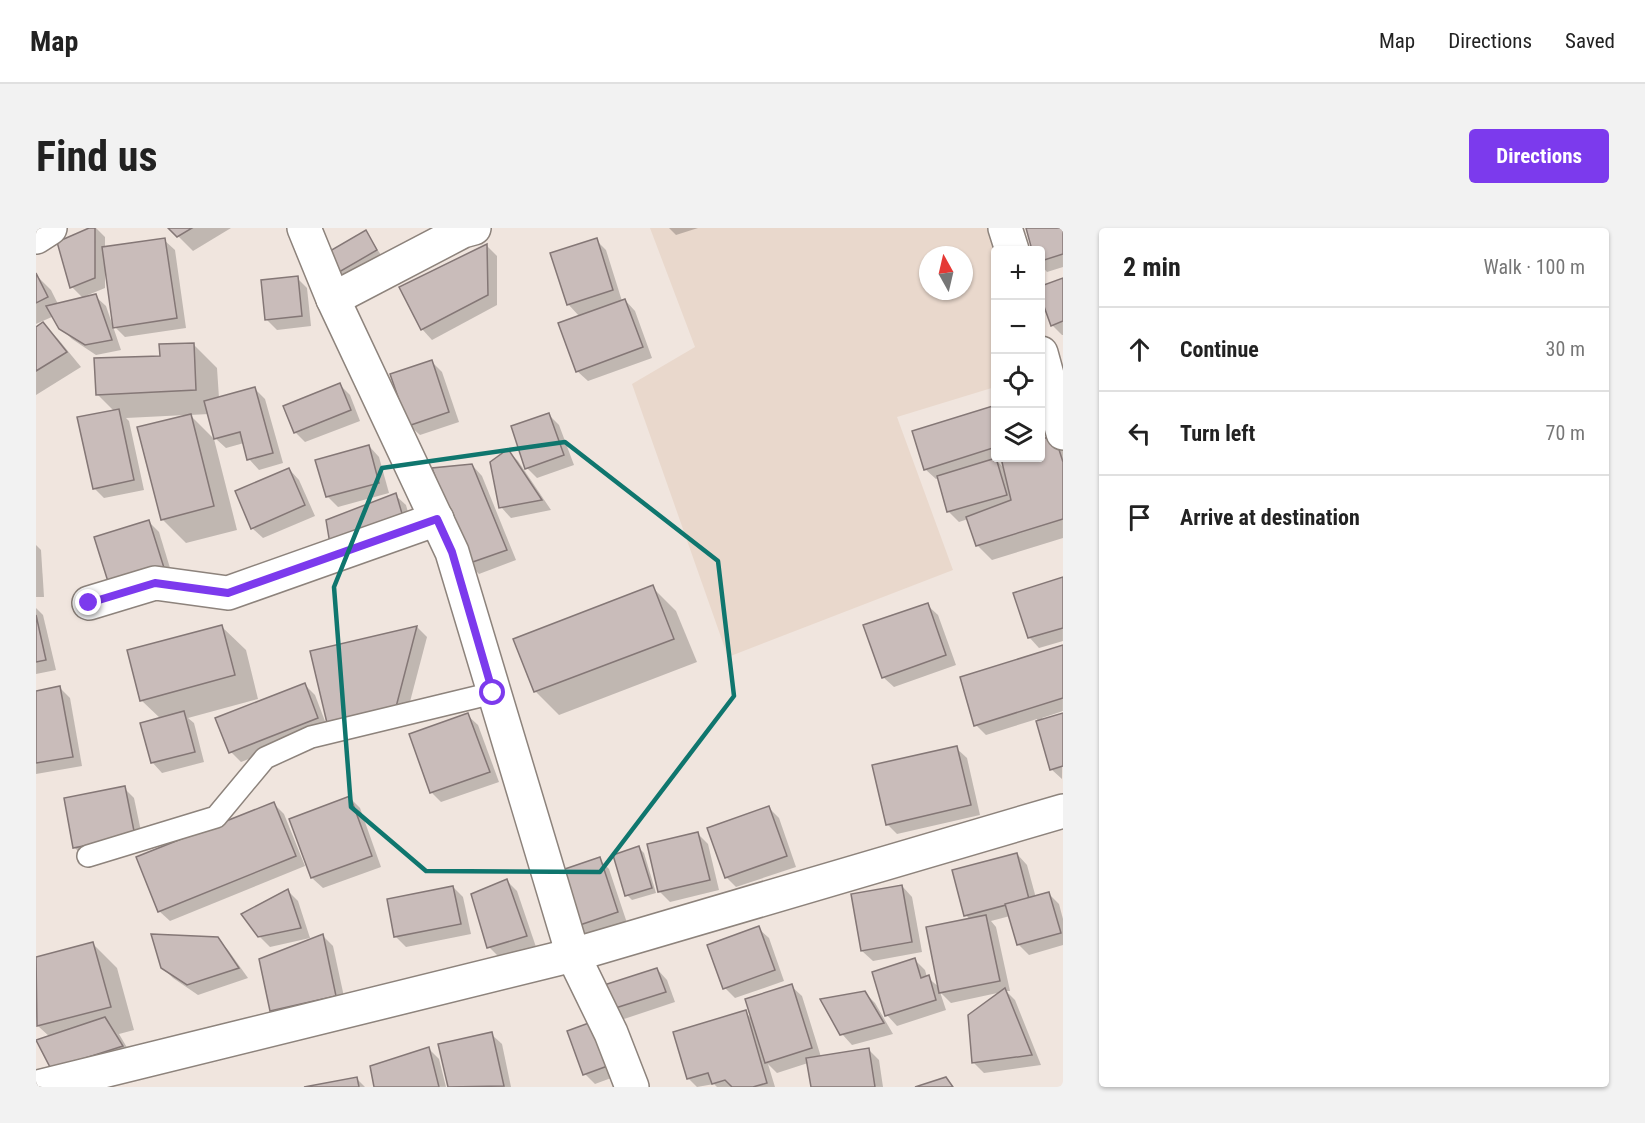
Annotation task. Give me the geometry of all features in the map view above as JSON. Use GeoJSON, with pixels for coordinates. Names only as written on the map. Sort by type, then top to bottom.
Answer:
{"type":"FeatureCollection","features":[{"type":"Feature","properties":{"kind":"street"},"geometry":{"type":"LineString","coordinates":[[36,237],[50,228]]}},
{"type":"Feature","properties":{"kind":"street"},"geometry":{"type":"LineString","coordinates":[[304,228],[333,298],[452,552],[573,955],[611,1034],[632,1087]]}},
{"type":"Feature","properties":{"kind":"street"},"geometry":{"type":"LineString","coordinates":[[333,298],[463,231],[474,228]]}},
{"type":"Feature","properties":{"kind":"street"},"geometry":{"type":"LineString","coordinates":[[1005,228],[1011,246]]}},
{"type":"Feature","properties":{"kind":"street"},"geometry":{"type":"LineString","coordinates":[[1041,354],[1063,433]]}},
{"type":"Feature","properties":{"kind":"street"},"geometry":{"type":"LineString","coordinates":[[89,603],[155,583],[228,593],[437,519]]}},
{"type":"Feature","properties":{"kind":"street"},"geometry":{"type":"LineString","coordinates":[[38,1087],[573,955],[1063,811]]}},
{"type":"Feature","properties":{"kind":"lane"},"geometry":{"type":"LineString","coordinates":[[88,856],[216,817],[265,758],[311,737],[493,693]]}},
{"type":"Feature","properties":{"kind":"highlighted area"},"geometry":{"type":"Polygon","coordinates":[[[565,442],[718,561],[734,696],[600,872],[426,871],[351,807],[334,587],[382,468],[565,442]]]}},
{"type":"Feature","properties":{"kind":"shaded area"},"geometry":{"type":"Polygon","coordinates":[[[650,228],[992,228],[995,246],[991,246],[991,388],[897,417],[953,570],[728,657],[632,384],[695,347],[650,228]]]}},
{"type":"Feature","properties":{"kind":"building"},"geometry":{"type":"Polygon","coordinates":[[[89,228],[95,228],[95,278],[70,288],[57,242],[89,228]]]}},
{"type":"Feature","properties":{"kind":"building"},"geometry":{"type":"Polygon","coordinates":[[[168,228],[192,228],[177,237],[168,228]]]}},
{"type":"Feature","properties":{"kind":"building"},"geometry":{"type":"Polygon","coordinates":[[[1026,228],[1063,228],[1063,254],[1045,260],[1045,246],[1031,246],[1026,228]]]}},
{"type":"Feature","properties":{"kind":"building"},"geometry":{"type":"Polygon","coordinates":[[[366,230],[377,250],[334,275],[323,255],[366,230]]]}},
{"type":"Feature","properties":{"kind":"building"},"geometry":{"type":"Polygon","coordinates":[[[165,238],[177,318],[113,328],[102,247],[165,238]]]}},
{"type":"Feature","properties":{"kind":"building"},"geometry":{"type":"Polygon","coordinates":[[[597,238],[613,290],[567,305],[550,253],[597,238]]]}},
{"type":"Feature","properties":{"kind":"building"},"geometry":{"type":"Polygon","coordinates":[[[487,244],[488,295],[421,330],[399,287],[487,244]]]}},
{"type":"Feature","properties":{"kind":"building"},"geometry":{"type":"Polygon","coordinates":[[[36,273],[48,297],[36,303],[36,273]]]}},
{"type":"Feature","properties":{"kind":"building"},"geometry":{"type":"Polygon","coordinates":[[[298,276],[302,316],[265,320],[261,280],[298,276]]]}},
{"type":"Feature","properties":{"kind":"building"},"geometry":{"type":"Polygon","coordinates":[[[1063,278],[1063,321],[1051,326],[1045,309],[1045,285],[1063,278]]]}},
{"type":"Feature","properties":{"kind":"building"},"geometry":{"type":"Polygon","coordinates":[[[96,294],[112,340],[85,345],[59,329],[46,306],[96,294]]]}},
{"type":"Feature","properties":{"kind":"building"},"geometry":{"type":"Polygon","coordinates":[[[625,299],[643,347],[576,372],[558,323],[625,299]]]}},
{"type":"Feature","properties":{"kind":"building"},"geometry":{"type":"Polygon","coordinates":[[[43,322],[67,352],[36,371],[36,327],[43,322]]]}},
{"type":"Feature","properties":{"kind":"building"},"geometry":{"type":"Polygon","coordinates":[[[194,343],[196,390],[96,395],[94,358],[160,356],[159,344],[194,343]]]}},
{"type":"Feature","properties":{"kind":"building"},"geometry":{"type":"Polygon","coordinates":[[[432,360],[449,412],[408,426],[390,374],[432,360]]]}},
{"type":"Feature","properties":{"kind":"building"},"geometry":{"type":"Polygon","coordinates":[[[340,383],[351,410],[294,433],[283,406],[340,383]]]}},
{"type":"Feature","properties":{"kind":"building"},"geometry":{"type":"Polygon","coordinates":[[[255,387],[273,453],[247,460],[240,432],[214,439],[204,401],[255,387]]]}},
{"type":"Feature","properties":{"kind":"building"},"geometry":{"type":"Polygon","coordinates":[[[991,407],[991,449],[924,470],[912,431],[991,407]]]}},
{"type":"Feature","properties":{"kind":"building"},"geometry":{"type":"Polygon","coordinates":[[[119,409],[134,480],[93,489],[77,417],[119,409]]]}},
{"type":"Feature","properties":{"kind":"building"},"geometry":{"type":"Polygon","coordinates":[[[549,413],[564,455],[525,469],[511,426],[549,413]]]}},
{"type":"Feature","properties":{"kind":"building"},"geometry":{"type":"Polygon","coordinates":[[[191,414],[214,506],[161,520],[137,427],[191,414]]]}},
{"type":"Feature","properties":{"kind":"building"},"geometry":{"type":"Polygon","coordinates":[[[1054,434],[1063,462],[1063,519],[976,546],[966,517],[1011,500],[1002,462],[1045,462],[1045,438],[1054,434]]]}},
{"type":"Feature","properties":{"kind":"building"},"geometry":{"type":"Polygon","coordinates":[[[369,445],[379,483],[326,497],[315,460],[369,445]]]}},
{"type":"Feature","properties":{"kind":"building"},"geometry":{"type":"Polygon","coordinates":[[[508,449],[542,500],[499,508],[490,462],[508,449]]]}},
{"type":"Feature","properties":{"kind":"building"},"geometry":{"type":"Polygon","coordinates":[[[991,460],[991,462],[997,462],[1007,495],[947,512],[937,476],[991,460]]]}},
{"type":"Feature","properties":{"kind":"building"},"geometry":{"type":"Polygon","coordinates":[[[472,464],[507,550],[467,564],[432,468],[472,464]]]}},
{"type":"Feature","properties":{"kind":"building"},"geometry":{"type":"Polygon","coordinates":[[[289,468],[305,505],[251,529],[235,491],[289,468]]]}},
{"type":"Feature","properties":{"kind":"building"},"geometry":{"type":"Polygon","coordinates":[[[396,493],[403,517],[330,544],[326,520],[396,493]]]}},
{"type":"Feature","properties":{"kind":"building"},"geometry":{"type":"Polygon","coordinates":[[[149,520],[165,571],[110,588],[94,537],[149,520]]]}},
{"type":"Feature","properties":{"kind":"building"},"geometry":{"type":"Polygon","coordinates":[[[1063,577],[1063,628],[1028,638],[1013,593],[1063,577]]]}},
{"type":"Feature","properties":{"kind":"building"},"geometry":{"type":"Polygon","coordinates":[[[653,585],[674,639],[534,692],[513,639],[653,585]]]}},
{"type":"Feature","properties":{"kind":"building"},"geometry":{"type":"Polygon","coordinates":[[[928,603],[946,655],[882,678],[863,625],[928,603]]]}},
{"type":"Feature","properties":{"kind":"building"},"geometry":{"type":"Polygon","coordinates":[[[36,615],[46,660],[36,662],[36,615]]]}},
{"type":"Feature","properties":{"kind":"building"},"geometry":{"type":"Polygon","coordinates":[[[222,625],[235,675],[140,701],[127,650],[222,625]]]}},
{"type":"Feature","properties":{"kind":"building"},"geometry":{"type":"Polygon","coordinates":[[[417,626],[396,707],[327,723],[310,651],[417,626]]]}},
{"type":"Feature","properties":{"kind":"building"},"geometry":{"type":"Polygon","coordinates":[[[1063,645],[1063,698],[974,726],[960,677],[1063,645]]]}},
{"type":"Feature","properties":{"kind":"building"},"geometry":{"type":"Polygon","coordinates":[[[305,683],[318,718],[229,753],[215,718],[305,683]]]}},
{"type":"Feature","properties":{"kind":"building"},"geometry":{"type":"Polygon","coordinates":[[[60,686],[73,757],[36,763],[36,691],[60,686]]]}},
{"type":"Feature","properties":{"kind":"building"},"geometry":{"type":"Polygon","coordinates":[[[184,711],[195,752],[151,763],[140,723],[184,711]]]}},
{"type":"Feature","properties":{"kind":"building"},"geometry":{"type":"Polygon","coordinates":[[[468,713],[490,772],[430,793],[409,734],[468,713]]]}},
{"type":"Feature","properties":{"kind":"building"},"geometry":{"type":"Polygon","coordinates":[[[1063,713],[1063,766],[1050,770],[1036,721],[1063,713]]]}},
{"type":"Feature","properties":{"kind":"building"},"geometry":{"type":"Polygon","coordinates":[[[957,746],[971,805],[886,825],[872,765],[957,746]]]}},
{"type":"Feature","properties":{"kind":"building"},"geometry":{"type":"Polygon","coordinates":[[[125,786],[135,836],[73,848],[64,798],[125,786]]]}},
{"type":"Feature","properties":{"kind":"building"},"geometry":{"type":"Polygon","coordinates":[[[350,796],[372,856],[311,878],[289,819],[350,796]]]}},
{"type":"Feature","properties":{"kind":"building"},"geometry":{"type":"Polygon","coordinates":[[[274,802],[296,856],[158,912],[136,857],[274,802]]]}},
{"type":"Feature","properties":{"kind":"building"},"geometry":{"type":"Polygon","coordinates":[[[769,806],[787,856],[725,878],[707,828],[769,806]]]}},
{"type":"Feature","properties":{"kind":"building"},"geometry":{"type":"Polygon","coordinates":[[[698,832],[710,880],[658,892],[647,844],[698,832]]]}},
{"type":"Feature","properties":{"kind":"building"},"geometry":{"type":"Polygon","coordinates":[[[639,846],[652,888],[625,896],[613,855],[639,846]]]}},
{"type":"Feature","properties":{"kind":"building"},"geometry":{"type":"Polygon","coordinates":[[[1017,853],[1029,899],[964,916],[952,870],[1017,853]]]}},
{"type":"Feature","properties":{"kind":"building"},"geometry":{"type":"Polygon","coordinates":[[[600,857],[618,912],[574,927],[556,872],[600,857]]]}},
{"type":"Feature","properties":{"kind":"building"},"geometry":{"type":"Polygon","coordinates":[[[507,879],[527,936],[487,948],[471,894],[507,879]]]}},
{"type":"Feature","properties":{"kind":"building"},"geometry":{"type":"Polygon","coordinates":[[[902,885],[912,942],[861,951],[851,894],[902,885]]]}},
{"type":"Feature","properties":{"kind":"building"},"geometry":{"type":"Polygon","coordinates":[[[453,886],[461,924],[394,937],[387,899],[453,886]]]}},
{"type":"Feature","properties":{"kind":"building"},"geometry":{"type":"Polygon","coordinates":[[[288,889],[301,928],[258,937],[241,914],[288,889]]]}},
{"type":"Feature","properties":{"kind":"building"},"geometry":{"type":"Polygon","coordinates":[[[1049,892],[1061,933],[1017,945],[1005,904],[1049,892]]]}},
{"type":"Feature","properties":{"kind":"building"},"geometry":{"type":"Polygon","coordinates":[[[986,915],[1000,981],[939,993],[926,927],[986,915]]]}},
{"type":"Feature","properties":{"kind":"building"},"geometry":{"type":"Polygon","coordinates":[[[759,926],[775,970],[723,989],[707,945],[759,926]]]}},
{"type":"Feature","properties":{"kind":"building"},"geometry":{"type":"Polygon","coordinates":[[[151,934],[218,937],[239,968],[187,985],[161,968],[151,934]]]}},
{"type":"Feature","properties":{"kind":"building"},"geometry":{"type":"Polygon","coordinates":[[[323,934],[336,996],[270,1011],[259,959],[323,934]]]}},
{"type":"Feature","properties":{"kind":"building"},"geometry":{"type":"Polygon","coordinates":[[[93,942],[111,1007],[37,1026],[36,957],[93,942]]]}},
{"type":"Feature","properties":{"kind":"building"},"geometry":{"type":"Polygon","coordinates":[[[915,958],[921,978],[929,975],[936,1000],[885,1016],[872,972],[915,958]]]}},
{"type":"Feature","properties":{"kind":"building"},"geometry":{"type":"Polygon","coordinates":[[[657,968],[666,992],[609,1010],[601,986],[657,968]]]}},
{"type":"Feature","properties":{"kind":"building"},"geometry":{"type":"Polygon","coordinates":[[[792,984],[812,1048],[765,1063],[745,999],[792,984]]]}},
{"type":"Feature","properties":{"kind":"building"},"geometry":{"type":"Polygon","coordinates":[[[1005,988],[1032,1055],[972,1063],[968,1015],[1005,988]]]}},
{"type":"Feature","properties":{"kind":"building"},"geometry":{"type":"Polygon","coordinates":[[[865,991],[884,1023],[840,1035],[820,999],[865,991]]]}},
{"type":"Feature","properties":{"kind":"building"},"geometry":{"type":"Polygon","coordinates":[[[746,1010],[767,1083],[753,1087],[732,1087],[725,1080],[712,1084],[708,1073],[687,1079],[673,1032],[746,1010]]]}},
{"type":"Feature","properties":{"kind":"building"},"geometry":{"type":"Polygon","coordinates":[[[105,1017],[123,1046],[51,1069],[36,1040],[105,1017]]]}},
{"type":"Feature","properties":{"kind":"building"},"geometry":{"type":"Polygon","coordinates":[[[597,1020],[613,1064],[583,1075],[567,1031],[597,1020]]]}},
{"type":"Feature","properties":{"kind":"building"},"geometry":{"type":"Polygon","coordinates":[[[492,1032],[504,1086],[448,1087],[438,1044],[492,1032]]]}},
{"type":"Feature","properties":{"kind":"building"},"geometry":{"type":"Polygon","coordinates":[[[429,1047],[439,1087],[374,1087],[370,1066],[429,1047]]]}},
{"type":"Feature","properties":{"kind":"building"},"geometry":{"type":"Polygon","coordinates":[[[869,1048],[875,1087],[811,1087],[806,1058],[869,1048]]]}},
{"type":"Feature","properties":{"kind":"building"},"geometry":{"type":"Polygon","coordinates":[[[357,1077],[359,1087],[304,1087],[357,1077]]]}},
{"type":"Feature","properties":{"kind":"building"},"geometry":{"type":"Polygon","coordinates":[[[946,1077],[953,1087],[915,1087],[946,1077]]]}},
{"type":"Feature","properties":{"kind":"route"},"geometry":{"type":"LineString","coordinates":[[89,603],[155,583],[228,593],[437,519],[452,552],[493,693]]}}]}
